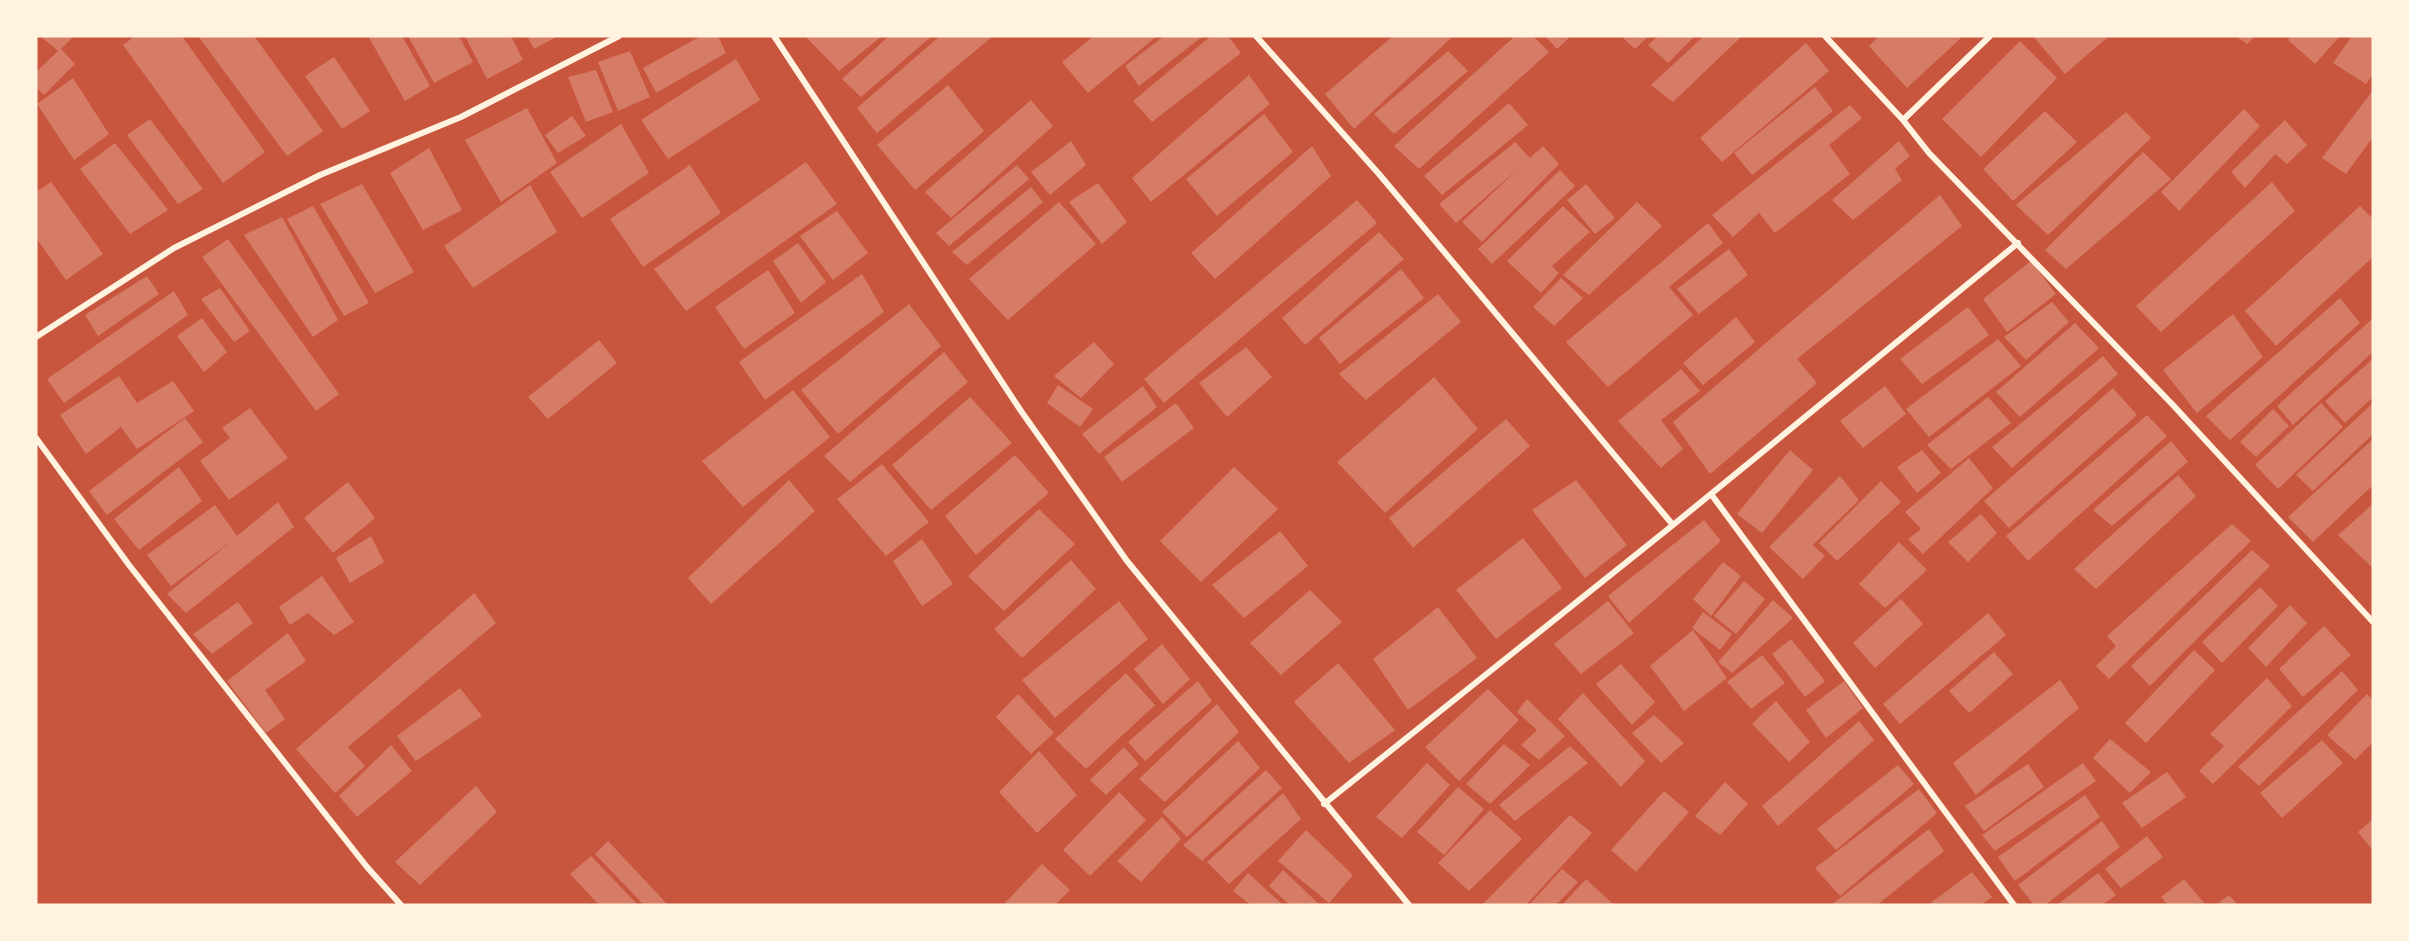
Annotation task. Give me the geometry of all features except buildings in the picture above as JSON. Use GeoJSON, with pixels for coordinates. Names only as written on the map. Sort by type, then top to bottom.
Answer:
{"type":"FeatureCollection","features":[{"type":"Feature","properties":{"kind":"street"},"geometry":{"type":"LineString","coordinates":[[36,337],[174,248],[320,176],[461,117],[619,36]]}},
{"type":"Feature","properties":{"kind":"street"},"geometry":{"type":"LineString","coordinates":[[774,36],[1022,411],[1127,561],[1324,804],[1407,902],[1399,905]]}},
{"type":"Feature","properties":{"kind":"street"},"geometry":{"type":"LineString","coordinates":[[1256,36],[1379,174],[1673,525]]}},
{"type":"Feature","properties":{"kind":"street"},"geometry":{"type":"LineString","coordinates":[[1825,36],[1903,120],[1929,153],[2172,404],[2373,622]]}},
{"type":"Feature","properties":{"kind":"street"},"geometry":{"type":"LineString","coordinates":[[1903,120],[1990,36]]}},
{"type":"Feature","properties":{"kind":"street"},"geometry":{"type":"LineString","coordinates":[[1324,804],[1673,525],[2018,243]]}},
{"type":"Feature","properties":{"kind":"street"},"geometry":{"type":"LineString","coordinates":[[36,438],[129,565],[367,867],[400,905]]}},
{"type":"Feature","properties":{"kind":"street"},"geometry":{"type":"LineString","coordinates":[[1711,494],[2014,905]]}}]}
